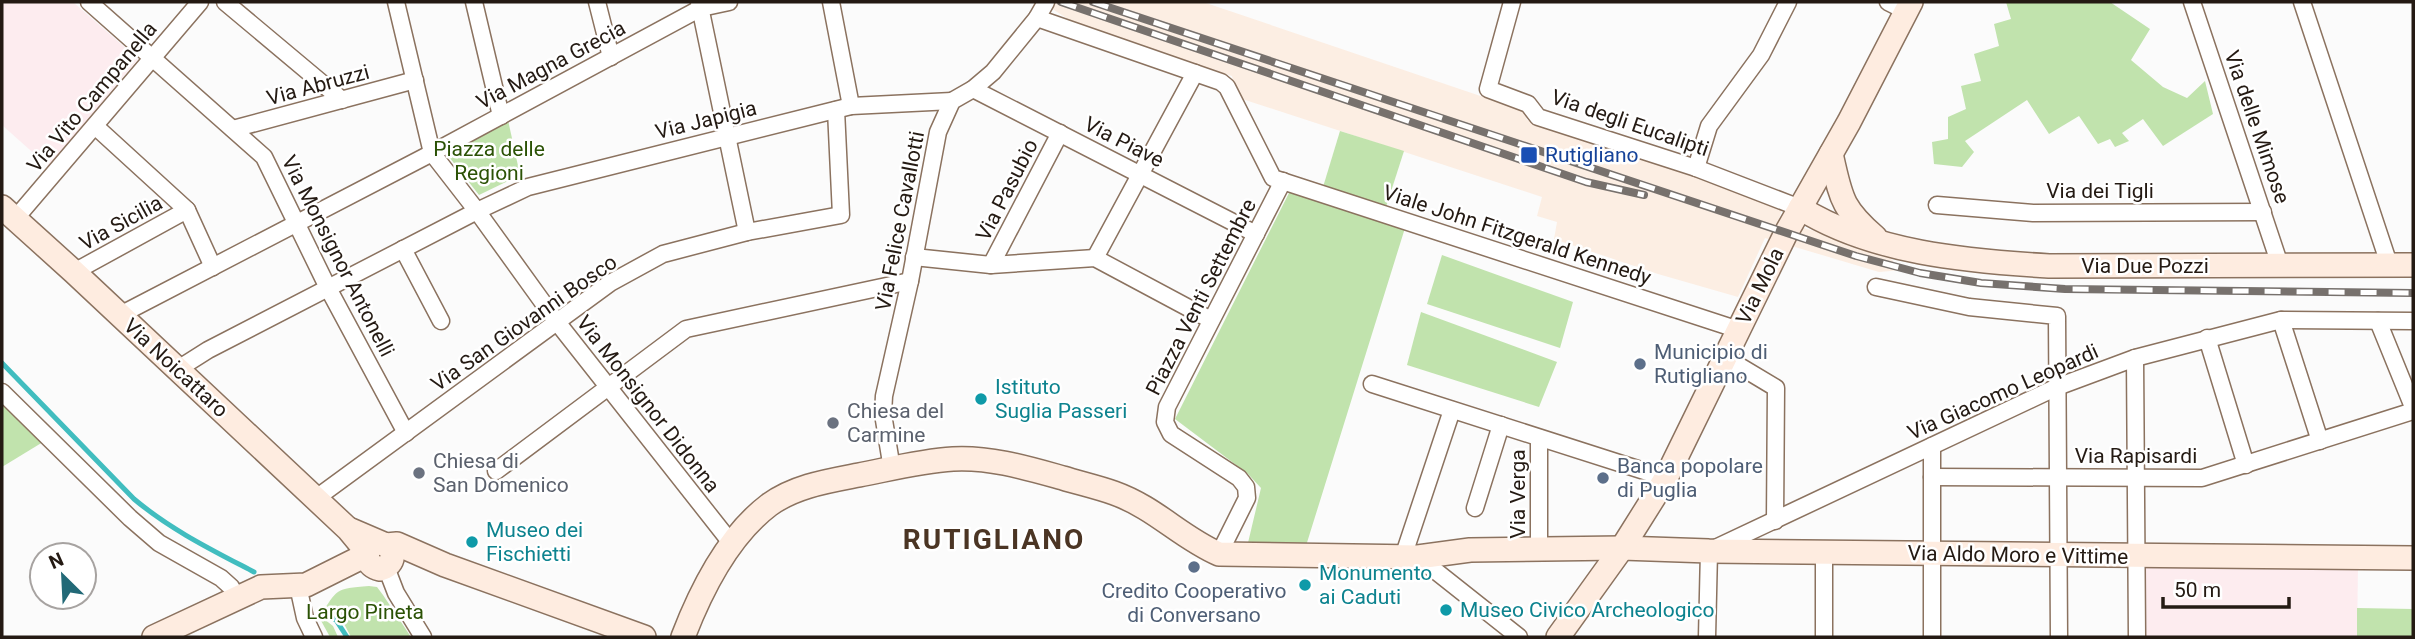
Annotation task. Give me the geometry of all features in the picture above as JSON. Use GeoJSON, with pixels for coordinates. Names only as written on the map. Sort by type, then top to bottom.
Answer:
{"type":"FeatureCollection","features":[{"type":"Feature","properties":{"kind":"street","name":"Via Monsignor Antonelli"},"geometry":{"type":"LineString","coordinates":[[89,2],[264,157],[328,288],[406,433]]}},
{"type":"Feature","properties":{"kind":"street","name":"Via Vito Campanella"},"geometry":{"type":"LineString","coordinates":[[8,213],[95,126],[200,2]]}},
{"type":"Feature","properties":{"kind":"street"},"geometry":{"type":"LineString","coordinates":[[225,2],[342,100]]}},
{"type":"Feature","properties":{"kind":"street"},"geometry":{"type":"LineString","coordinates":[[396,2],[432,153]]}},
{"type":"Feature","properties":{"kind":"street"},"geometry":{"type":"LineString","coordinates":[[474,2],[501,116]]}},
{"type":"Feature","properties":{"kind":"street"},"geometry":{"type":"LineString","coordinates":[[597,2],[611,57]]}},
{"type":"Feature","properties":{"kind":"street","name":"Via Magna Grecia"},"geometry":{"type":"LineString","coordinates":[[120,315],[432,153],[611,57],[700,5],[729,2]]}},
{"type":"Feature","properties":{"kind":"street"},"geometry":{"type":"LineString","coordinates":[[831,2],[843,108]]}},
{"type":"Feature","properties":{"kind":"street"},"geometry":{"type":"LineString","coordinates":[[951,101],[973,89],[993,72],[1037,18],[1046,2]]}},
{"type":"Feature","properties":{"kind":"street","name":"Via degli Eucalipti"},"geometry":{"type":"LineString","coordinates":[[1512,2],[1488,89],[1528,104],[1538,117],[1696,168],[1800,208]]}},
{"type":"Feature","properties":{"kind":"street"},"geometry":{"type":"LineString","coordinates":[[1696,168],[1709,127],[1761,55],[1788,2]]}},
{"type":"Feature","properties":{"kind":"street","name":"Via delle Mimose"},"geometry":{"type":"LineString","coordinates":[[2192,2],[2280,265]]}},
{"type":"Feature","properties":{"kind":"street"},"geometry":{"type":"LineString","coordinates":[[2302,2],[2389,264]]}},
{"type":"Feature","properties":{"kind":"street"},"geometry":{"type":"LineString","coordinates":[[700,5],[747,232]]}},
{"type":"Feature","properties":{"kind":"street","name":"Via Mola"},"geometry":{"type":"LineString","coordinates":[[1558,637],[1622,548],[1666,478],[1902,5]]}},
{"type":"Feature","properties":{"kind":"street"},"geometry":{"type":"LineString","coordinates":[[1037,18],[1221,82],[1227,87],[1273,178],[1283,181]]}},
{"type":"Feature","properties":{"kind":"street"},"geometry":{"type":"LineString","coordinates":[[1095,258],[1195,73]]}},
{"type":"Feature","properties":{"kind":"street","name":"Via Abruzzi"},"geometry":{"type":"LineString","coordinates":[[233,129],[415,80]]}},
{"type":"Feature","properties":{"kind":"street","name":"Via Piave"},"geometry":{"type":"LineString","coordinates":[[973,89],[1256,234]]}},
{"type":"Feature","properties":{"kind":"street","name":"Via Japigia"},"geometry":{"type":"LineString","coordinates":[[178,369],[208,350],[528,187],[843,108],[951,101]]}},
{"type":"Feature","properties":{"kind":"street","name":"Via Felice Cavallotti"},"geometry":{"type":"LineString","coordinates":[[892,469],[883,414],[884,396],[910,282],[938,132],[951,101]]}},
{"type":"Feature","properties":{"kind":"street","name":"Via San Giovanni Bosco"},"geometry":{"type":"LineString","coordinates":[[315,499],[610,283],[663,254],[747,232],[841,215],[843,108]]}},
{"type":"Feature","properties":{"kind":"street"},"geometry":{"type":"LineString","coordinates":[[95,126],[187,210],[213,267]]}},
{"type":"Feature","properties":{"kind":"street","name":"Via Pasubio"},"geometry":{"type":"LineString","coordinates":[[991,265],[1060,133]]}},
{"type":"Feature","properties":{"kind":"street","name":"Via Monsignor Didonna"},"geometry":{"type":"LineString","coordinates":[[432,153],[557,322],[732,544]]}},
{"type":"Feature","properties":{"kind":"street","name":"Via Due Pozzi"},"geometry":{"type":"LineString","coordinates":[[1830,154],[1841,197],[1849,213],[1880,242]]}},
{"type":"Feature","properties":{"kind":"street","name":"Piazza Venti Settembre"},"geometry":{"type":"LineString","coordinates":[[1219,554],[1247,498],[1246,487],[1239,478],[1171,434],[1165,422],[1167,407],[1283,181]]}},
{"type":"Feature","properties":{"kind":"street","name":"Viale John Fitzgerald Kennedy"},"geometry":{"type":"LineString","coordinates":[[1283,181],[1739,330]]}},
{"type":"Feature","properties":{"kind":"street","name":"Via dei Tigli"},"geometry":{"type":"LineString","coordinates":[[1937,205],[2033,213],[2263,212]]}},
{"type":"Feature","properties":{"kind":"street","name":"Via Due Pozzi"},"geometry":{"type":"LineString","coordinates":[[1800,208],[1828,223],[1880,242],[1916,251],[2039,266],[2413,264]]}},
{"type":"Feature","properties":{"kind":"street","name":"Via Sicilia"},"geometry":{"type":"LineString","coordinates":[[74,272],[187,210]]}},
{"type":"Feature","properties":{"kind":"street","name":"Via Noicattaro"},"geometry":{"type":"LineString","coordinates":[[8,213],[379,556]]}},
{"type":"Feature","properties":{"kind":"street"},"geometry":{"type":"LineString","coordinates":[[403,249],[441,321]]}},
{"type":"Feature","properties":{"kind":"street"},"geometry":{"type":"LineString","coordinates":[[914,257],[991,265],[1095,258],[1211,320]]}},
{"type":"Feature","properties":{"kind":"street"},"geometry":{"type":"LineString","coordinates":[[496,471],[686,329],[910,282]]}},
{"type":"Feature","properties":{"kind":"street"},"geometry":{"type":"LineString","coordinates":[[1877,287],[1969,307],[2057,316],[2059,637]]}},
{"type":"Feature","properties":{"kind":"street"},"geometry":{"type":"LineString","coordinates":[[2281,320],[2319,441]]}},
{"type":"Feature","properties":{"kind":"street","name":"Via Giacomo Leopardi"},"geometry":{"type":"LineString","coordinates":[[1709,551],[2057,387],[2135,358],[2281,320],[2413,321]]}},
{"type":"Feature","properties":{"kind":"street"},"geometry":{"type":"LineString","coordinates":[[2378,321],[2413,409]]}},
{"type":"Feature","properties":{"kind":"street"},"geometry":{"type":"LineString","coordinates":[[2207,338],[2246,464]]}},
{"type":"Feature","properties":{"kind":"street"},"geometry":{"type":"LineString","coordinates":[[1726,358],[1776,388],[1774,521]]}},
{"type":"Feature","properties":{"kind":"street"},"geometry":{"type":"LineString","coordinates":[[2135,358],[2137,637]]}},
{"type":"Feature","properties":{"kind":"street"},"geometry":{"type":"LineString","coordinates":[[1372,384],[1666,478]]}},
{"type":"Feature","properties":{"kind":"street"},"geometry":{"type":"LineString","coordinates":[[2,392],[130,518],[159,543],[221,578],[232,587],[237,597]]}},
{"type":"Feature","properties":{"kind":"street","name":"Via Rapisardi"},"geometry":{"type":"LineString","coordinates":[[1932,477],[2202,478],[2413,409]]}},
{"type":"Feature","properties":{"kind":"street"},"geometry":{"type":"LineString","coordinates":[[1452,410],[1410,557],[1518,637]]}},
{"type":"Feature","properties":{"kind":"street"},"geometry":{"type":"LineString","coordinates":[[1475,508],[1501,425]]}},
{"type":"Feature","properties":{"kind":"street","name":"Via Verga"},"geometry":{"type":"LineString","coordinates":[[1539,438],[1539,550]]}},
{"type":"Feature","properties":{"kind":"street"},"geometry":{"type":"LineString","coordinates":[[1932,446],[1932,637]]}},
{"type":"Feature","properties":{"kind":"street"},"geometry":{"type":"LineString","coordinates":[[683,637],[714,570],[743,530],[761,511],[784,496],[827,481],[955,459],[981,459],[1022,467],[1113,492],[1145,506],[1202,547],[1219,554]]}},
{"type":"Feature","properties":{"kind":"street","name":"Via Aldo Moro e Vittime"},"geometry":{"type":"LineString","coordinates":[[1219,554],[1410,557],[1470,550],[1622,548],[1824,553],[2413,558]]}},
{"type":"Feature","properties":{"kind":"street"},"geometry":{"type":"LineString","coordinates":[[1707,637],[1709,551]]}},
{"type":"Feature","properties":{"kind":"street"},"geometry":{"type":"LineString","coordinates":[[1824,553],[1824,637]]}},
{"type":"Feature","properties":{"kind":"street"},"geometry":{"type":"LineString","coordinates":[[154,637],[261,587],[299,586],[379,556],[445,565],[643,637]]}},
{"type":"Feature","properties":{"kind":"street"},"geometry":{"type":"LineString","coordinates":[[379,556],[396,593],[423,637]]}},
{"type":"Feature","properties":{"kind":"street"},"geometry":{"type":"LineString","coordinates":[[299,586],[305,618],[314,637]]}},
{"type":"Feature","properties":{"kind":"shaded area"},"geometry":{"type":"Polygon","coordinates":[[[2,2],[73,2],[138,59],[48,166],[2,125],[2,2]]]}},
{"type":"Feature","properties":{"kind":"shaded area"},"geometry":{"type":"Polygon","coordinates":[[[1037,2],[1203,2],[1523,110],[1527,120],[1769,201],[1782,209],[1779,219],[1881,249],[1902,270],[1879,272],[1765,238],[1738,297],[1658,274],[1554,239],[1557,222],[1537,216],[1542,197],[1236,97],[1232,76],[1077,25],[1037,2]]]}},
{"type":"Feature","properties":{"kind":"shaded area"},"geometry":{"type":"Polygon","coordinates":[[[2143,565],[2358,568],[2357,637],[2144,637],[2143,565]]]}},
{"type":"Feature","properties":{"kind":"green space"},"geometry":{"type":"Polygon","coordinates":[[[2006,2],[2110,2],[2150,29],[2131,60],[2163,87],[2187,98],[2205,81],[2213,114],[2163,146],[2143,119],[2122,133],[2129,141],[2115,147],[2110,139],[2098,144],[2079,116],[2049,134],[2027,100],[1965,141],[1974,152],[1962,167],[1934,164],[1932,142],[1948,139],[1948,117],[1966,109],[1961,86],[1981,81],[1974,54],[1999,46],[1994,24],[2011,19],[2006,2]]]}},
{"type":"Feature","properties":{"kind":"green space","name":"Piazza delle Regioni"},"geometry":{"type":"Polygon","coordinates":[[[508,120],[520,175],[479,195],[446,153],[508,120]]]}},
{"type":"Feature","properties":{"kind":"green space"},"geometry":{"type":"Polygon","coordinates":[[[1340,131],[1404,151],[1386,207],[1323,187],[1340,131]]]}},
{"type":"Feature","properties":{"kind":"green space"},"geometry":{"type":"Polygon","coordinates":[[[1290,191],[1405,228],[1305,549],[1247,547],[1261,488],[1248,474],[1175,419],[1290,191]]]}},
{"type":"Feature","properties":{"kind":"green space"},"geometry":{"type":"Polygon","coordinates":[[[1442,255],[1573,302],[1560,348],[1427,304],[1442,255]]]}},
{"type":"Feature","properties":{"kind":"green space"},"geometry":{"type":"Polygon","coordinates":[[[1421,312],[1557,362],[1539,407],[1407,365],[1421,312]]]}},
{"type":"Feature","properties":{"kind":"green space"},"geometry":{"type":"Polygon","coordinates":[[[2,402],[43,442],[2,467],[2,402]]]}},
{"type":"Feature","properties":{"kind":"green space","name":"Largo Pineta"},"geometry":{"type":"Polygon","coordinates":[[[377,587],[411,637],[351,637],[342,620],[330,610],[324,619],[333,626],[338,637],[330,637],[319,617],[330,600],[343,589],[377,587]]]}},
{"type":"Feature","properties":{"kind":"green space"},"geometry":{"type":"Polygon","coordinates":[[[2357,608],[2413,609],[2413,637],[2357,637],[2357,608]]]}},
{"type":"Feature","properties":{"kind":"waterway"},"geometry":{"type":"LineString","coordinates":[[2,363],[134,499],[177,530],[254,572]]}},
{"type":"Feature","properties":{"kind":"waterway"},"geometry":{"type":"LineString","coordinates":[[326,614],[336,620],[347,637]]}},
{"type":"Feature","properties":{"kind":"railway"},"geometry":{"type":"LineString","coordinates":[[1061,2],[1586,182],[1644,195]]}},
{"type":"Feature","properties":{"kind":"railway"},"geometry":{"type":"LineString","coordinates":[[1093,2],[1856,256],[1920,273],[1981,283],[2065,289],[2413,293]]}},
{"type":"Feature","properties":{"kind":"place","name":"Rutigliano"},"geometry":{"type":"Point","coordinates":[1529,155]}},
{"type":"Feature","properties":{"kind":"place","name":"Municipio di Rutigliano"},"geometry":{"type":"Point","coordinates":[1640,364]}},
{"type":"Feature","properties":{"kind":"place","name":"Istituto Suglia Passeri"},"geometry":{"type":"Point","coordinates":[981,399]}},
{"type":"Feature","properties":{"kind":"place","name":"Chiesa del Carmine"},"geometry":{"type":"Point","coordinates":[833,423]}},
{"type":"Feature","properties":{"kind":"place","name":"Chiesa di San Domenico"},"geometry":{"type":"Point","coordinates":[419,473]}},
{"type":"Feature","properties":{"kind":"place","name":"Banca popolare di Puglia"},"geometry":{"type":"Point","coordinates":[1603,478]}},
{"type":"Feature","properties":{"kind":"place","name":"Museo dei Fischietti"},"geometry":{"type":"Point","coordinates":[472,542]}},
{"type":"Feature","properties":{"kind":"place","name":"Credito Cooperativo di Conversano"},"geometry":{"type":"Point","coordinates":[1194,567]}},
{"type":"Feature","properties":{"kind":"place","name":"Monumento ai Caduti"},"geometry":{"type":"Point","coordinates":[1305,585]}},
{"type":"Feature","properties":{"kind":"place","name":"Museo Civico Archeologico"},"geometry":{"type":"Point","coordinates":[1446,610]}},
{"type":"Feature","properties":{"kind":"district","name":"RUTIGLIANO"},"geometry":{"type":"Point","coordinates":[994,539]}}]}
